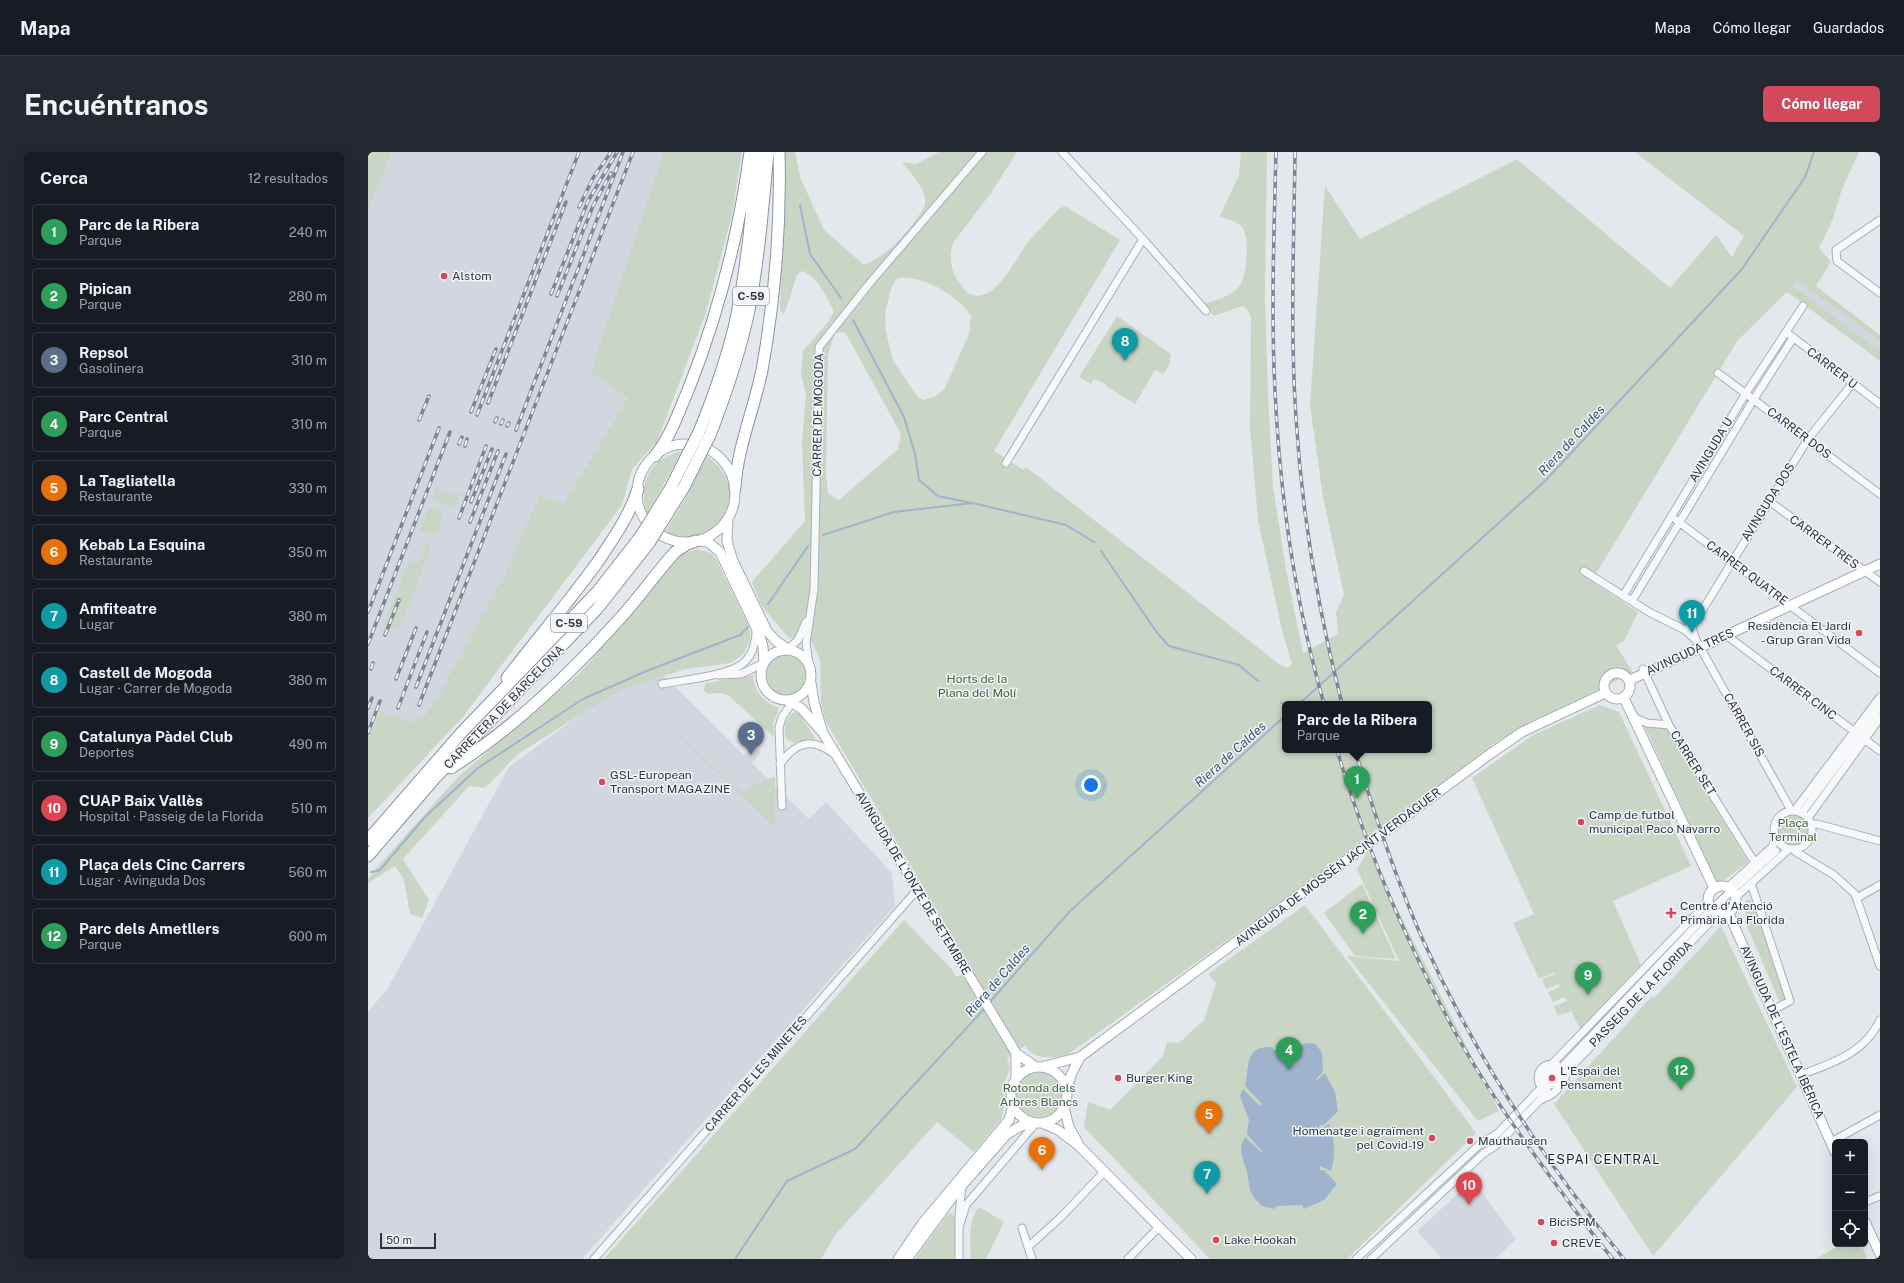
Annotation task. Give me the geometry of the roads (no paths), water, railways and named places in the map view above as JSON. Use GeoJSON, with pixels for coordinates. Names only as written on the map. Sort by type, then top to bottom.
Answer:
{"type":"FeatureCollection","features":[{"type":"Feature","properties":{"kind":"highway"},"geometry":{"type":"LineString","coordinates":[[655,456],[667,438],[681,407],[717,307],[737,224],[750,152]]}},
{"type":"Feature","properties":{"kind":"highway","name":"CARRETERA DE BARCELONA"},"geometry":{"type":"LineString","coordinates":[[704,434],[739,301],[747,250],[757,152]]}},
{"type":"Feature","properties":{"kind":"highway","name":"CARRETERA DE BARCELONA"},"geometry":{"type":"LineString","coordinates":[[368,856],[435,778],[597,609],[645,539],[684,487],[704,434],[736,363],[749,310],[758,256],[768,152]]}},
{"type":"Feature","properties":{"kind":"highway"},"geometry":{"type":"LineString","coordinates":[[735,488],[736,471],[757,391],[771,316],[778,240],[779,152]]}},
{"type":"Feature","properties":{"kind":"highway"},"geometry":{"type":"LineString","coordinates":[[490,704],[496,693],[573,596],[610,544],[630,512],[638,489]]}},
{"type":"Feature","properties":{"kind":"highway","name":"CARRETERA DE BARCELONA"},"geometry":{"type":"LineString","coordinates":[[368,840],[404,798],[490,704],[586,606],[645,539]]}},
{"type":"Feature","properties":{"kind":"highway"},"geometry":{"type":"LineString","coordinates":[[435,778],[477,750],[545,695],[604,636],[675,552],[687,544],[696,541]]}},
{"type":"Feature","properties":{"kind":"highway"},"geometry":{"type":"LineString","coordinates":[[368,830],[386,810],[404,798]]}},
{"type":"Feature","properties":{"kind":"main road"},"geometry":{"type":"LineString","coordinates":[[677,446],[701,446],[716,454],[725,464],[732,476],[735,488],[734,504],[729,518],[727,541],[734,561],[767,630],[776,641],[788,649],[802,654],[809,663],[812,671],[811,683],[802,695],[789,702],[773,696],[764,687],[761,678],[764,663],[764,647],[720,552],[708,542],[677,541],[654,530],[643,516],[638,500],[638,489],[643,472],[655,456],[666,449],[677,446]]}},
{"type":"Feature","properties":{"kind":"main road"},"geometry":{"type":"LineString","coordinates":[[696,541],[717,531],[729,518]]}},
{"type":"Feature","properties":{"kind":"main road","name":"AVINGUDA TRES"},"geometry":{"type":"LineString","coordinates":[[1630,680],[1643,671],[1698,644],[1726,635],[1880,564]]}},
{"type":"Feature","properties":{"kind":"main road"},"geometry":{"type":"LineString","coordinates":[[764,663],[768,656],[775,652],[788,649]]}},
{"type":"Feature","properties":{"kind":"main road"},"geometry":{"type":"LineString","coordinates":[[1615,672],[1624,674],[1630,680],[1630,690],[1624,698],[1613,699],[1605,692],[1603,684],[1607,676],[1615,672]]}},
{"type":"Feature","properties":{"kind":"main road","name":"AVINGUDA DE L'ONZE DE SETEMBRE"},"geometry":{"type":"LineString","coordinates":[[811,683],[814,702],[823,733]]}},
{"type":"Feature","properties":{"kind":"main road","name":"AVINGUDA DE MOSSÈN JACINT VERDAGUER"},"geometry":{"type":"LineString","coordinates":[[1039,1068],[1080,1057],[1490,754],[1522,732],[1605,692]]}},
{"type":"Feature","properties":{"kind":"main road"},"geometry":{"type":"LineString","coordinates":[[1624,698],[1714,888]]}},
{"type":"Feature","properties":{"kind":"main road","name":"AVINGUDA DE L'ONZE DE SETEMBRE"},"geometry":{"type":"LineString","coordinates":[[789,702],[804,711],[823,733],[1016,1053],[1039,1068]]}},
{"type":"Feature","properties":{"kind":"main road"},"geometry":{"type":"LineString","coordinates":[[1719,886],[1732,892],[1734,908],[1716,909],[1710,892],[1719,886]]}},
{"type":"Feature","properties":{"kind":"main road","name":"AVINGUDA DE L'ESTELA IBÈRICA"},"geometry":{"type":"LineString","coordinates":[[1716,909],[1771,1011],[1831,1142]]}},
{"type":"Feature","properties":{"kind":"main road"},"geometry":{"type":"LineString","coordinates":[[898,1259],[922,1224],[1008,1120],[1013,1104],[1012,1089],[1016,1079],[1016,1053]]}},
{"type":"Feature","properties":{"kind":"main road","name":"AVINGUDA DE MOSSÈN JACINT VERDAGUER"},"geometry":{"type":"LineString","coordinates":[[1066,1091],[1071,1075],[1080,1057]]}},
{"type":"Feature","properties":{"kind":"main road"},"geometry":{"type":"LineString","coordinates":[[1016,1079],[1023,1073],[1039,1068],[1049,1069],[1061,1078],[1066,1091],[1064,1107],[1069,1127],[1079,1146]]}},
{"type":"Feature","properties":{"kind":"main road"},"geometry":{"type":"LineString","coordinates":[[1013,1104],[1022,1117],[1058,1130],[1079,1146],[1191,1259]]}},
{"type":"Feature","properties":{"kind":"main road"},"geometry":{"type":"LineString","coordinates":[[906,1259],[960,1189],[1007,1134],[1021,1126],[1039,1123],[1057,1116],[1064,1107]]}},
{"type":"Feature","properties":{"kind":"main road"},"geometry":{"type":"LineString","coordinates":[[1868,1228],[1880,1254]]}},
{"type":"Feature","properties":{"kind":"street","name":"CARRER DE MOGODA"},"geometry":{"type":"LineString","coordinates":[[809,663],[806,643],[814,589],[819,347],[869,284],[982,152]]}},
{"type":"Feature","properties":{"kind":"street"},"geometry":{"type":"LineString","coordinates":[[1062,152],[1143,239],[1206,311]]}},
{"type":"Feature","properties":{"kind":"street"},"geometry":{"type":"LineString","coordinates":[[1880,220],[1836,250],[1835,255],[1837,261],[1880,293]]}},
{"type":"Feature","properties":{"kind":"street"},"geometry":{"type":"LineString","coordinates":[[1006,463],[1143,239]]}},
{"type":"Feature","properties":{"kind":"street","name":"AVINGUDA U"},"geometry":{"type":"LineString","coordinates":[[1623,596],[1746,393],[1803,306]]}},
{"type":"Feature","properties":{"kind":"street","name":"CARRER U"},"geometry":{"type":"LineString","coordinates":[[1785,332],[1880,404]]}},
{"type":"Feature","properties":{"kind":"street","name":"AVINGUDA U"},"geometry":{"type":"LineString","coordinates":[[1632,601],[1754,399],[1793,338]]}},
{"type":"Feature","properties":{"kind":"street","name":"CARRER DOS"},"geometry":{"type":"LineString","coordinates":[[1718,372],[1880,494]]}},
{"type":"Feature","properties":{"kind":"street","name":"AVINGUDA DOS"},"geometry":{"type":"LineString","coordinates":[[1692,626],[1808,440],[1853,383]]}},
{"type":"Feature","properties":{"kind":"street","name":"CARRER TRES"},"geometry":{"type":"LineString","coordinates":[[1769,501],[1880,582]]}},
{"type":"Feature","properties":{"kind":"street","name":"CARRER QUATRE"},"geometry":{"type":"LineString","coordinates":[[1671,516],[1880,673]]}},
{"type":"Feature","properties":{"kind":"street"},"geometry":{"type":"LineString","coordinates":[[1584,571],[1623,596],[1685,630],[1698,644]]}},
{"type":"Feature","properties":{"kind":"street","name":"CARRER DE MOGODA"},"geometry":{"type":"LineString","coordinates":[[788,649],[798,640],[809,616]]}},
{"type":"Feature","properties":{"kind":"street"},"geometry":{"type":"LineString","coordinates":[[1685,630],[1692,626],[1698,644]]}},
{"type":"Feature","properties":{"kind":"street"},"geometry":{"type":"LineString","coordinates":[[662,684],[712,675],[735,668],[747,658],[756,641],[756,627]]}},
{"type":"Feature","properties":{"kind":"street","name":"CARRER CINC"},"geometry":{"type":"LineString","coordinates":[[1726,635],[1880,751]]}},
{"type":"Feature","properties":{"kind":"street","name":"CARRER SIS"},"geometry":{"type":"LineString","coordinates":[[1698,644],[1793,810]]}},
{"type":"Feature","properties":{"kind":"street"},"geometry":{"type":"LineString","coordinates":[[712,675],[741,674],[764,663]]}},
{"type":"Feature","properties":{"kind":"street","name":"CARRER SET"},"geometry":{"type":"LineString","coordinates":[[1643,671],[1669,725],[1755,863]]}},
{"type":"Feature","properties":{"kind":"street"},"geometry":{"type":"LineString","coordinates":[[1732,892],[1751,883],[1792,849],[1802,847],[1808,842],[1812,832],[1810,821],[1880,697]]}},
{"type":"Feature","properties":{"kind":"street"},"geometry":{"type":"LineString","coordinates":[[782,806],[779,728],[789,702]]}},
{"type":"Feature","properties":{"kind":"street"},"geometry":{"type":"LineString","coordinates":[[1804,810],[1880,706]]}},
{"type":"Feature","properties":{"kind":"street","name":"CARRER SET"},"geometry":{"type":"LineString","coordinates":[[1633,717],[1648,723],[1669,725]]}},
{"type":"Feature","properties":{"kind":"street"},"geometry":{"type":"LineString","coordinates":[[1732,892],[1755,863],[1772,846],[1776,838],[1776,824],[1780,817],[1793,810],[1859,735],[1880,718]]}},
{"type":"Feature","properties":{"kind":"street"},"geometry":{"type":"LineString","coordinates":[[780,764],[793,748],[805,744],[820,746],[837,756]]}},
{"type":"Feature","properties":{"kind":"street"},"geometry":{"type":"LineString","coordinates":[[1793,810],[1810,821],[1818,824],[1880,841]]}},
{"type":"Feature","properties":{"kind":"street"},"geometry":{"type":"LineString","coordinates":[[1776,838],[1781,845],[1792,849],[1834,875],[1855,894],[1880,966]]}},
{"type":"Feature","properties":{"kind":"street"},"geometry":{"type":"LineString","coordinates":[[1716,909],[1776,851]]}},
{"type":"Feature","properties":{"kind":"street"},"geometry":{"type":"LineString","coordinates":[[1751,883],[1790,1001],[1771,1011]]}},
{"type":"Feature","properties":{"kind":"street"},"geometry":{"type":"LineString","coordinates":[[1857,898],[1880,885]]}},
{"type":"Feature","properties":{"kind":"street","name":"CARRER DE LES MINETES"},"geometry":{"type":"LineString","coordinates":[[594,1259],[917,890]]}},
{"type":"Feature","properties":{"kind":"street","name":"PASSEIG DE LA FLORIDA"},"geometry":{"type":"LineString","coordinates":[[1544,1087],[1539,1083],[1539,1072],[1542,1068],[1552,1064],[1716,909]]}},
{"type":"Feature","properties":{"kind":"street","name":"PASSEIG DE LA FLORIDA"},"geometry":{"type":"LineString","coordinates":[[1564,1065],[1716,909]]}},
{"type":"Feature","properties":{"kind":"street","name":"PASSEIG DE LA FLORIDA"},"geometry":{"type":"LineString","coordinates":[[1559,1089],[1575,1063],[1712,920],[1716,909]]}},
{"type":"Feature","properties":{"kind":"street"},"geometry":{"type":"LineString","coordinates":[[1800,1075],[1848,1056],[1866,1041],[1880,1020]]}},
{"type":"Feature","properties":{"kind":"street"},"geometry":{"type":"LineString","coordinates":[[1552,1064],[1561,1068],[1565,1077]]}},
{"type":"Feature","properties":{"kind":"street"},"geometry":{"type":"LineString","coordinates":[[1356,1259],[1479,1145],[1498,1133],[1544,1087],[1557,1082],[1559,1077],[1557,1072]]}},
{"type":"Feature","properties":{"kind":"street"},"geometry":{"type":"LineString","coordinates":[[1544,1087],[1551,1091],[1559,1089]]}},
{"type":"Feature","properties":{"kind":"street"},"geometry":{"type":"LineString","coordinates":[[1540,1100],[1544,1087]]}},
{"type":"Feature","properties":{"kind":"street"},"geometry":{"type":"LineString","coordinates":[[1370,1259],[1483,1154],[1498,1144],[1540,1100],[1550,1096],[1559,1089]]}},
{"type":"Feature","properties":{"kind":"street"},"geometry":{"type":"LineString","coordinates":[[1831,1142],[1880,1115]]}},
{"type":"Feature","properties":{"kind":"street"},"geometry":{"type":"LineString","coordinates":[[959,1227],[966,1205],[1039,1123]]}},
{"type":"Feature","properties":{"kind":"street"},"geometry":{"type":"LineString","coordinates":[[1028,1248],[1072,1207],[1105,1172]]}},
{"type":"Feature","properties":{"kind":"street"},"geometry":{"type":"LineString","coordinates":[[934,1209],[940,1207],[949,1197],[960,1189]]}},
{"type":"Feature","properties":{"kind":"street"},"geometry":{"type":"LineString","coordinates":[[959,1259],[960,1189]]}},
{"type":"Feature","properties":{"kind":"street"},"geometry":{"type":"LineString","coordinates":[[1868,1201],[1880,1196]]}},
{"type":"Feature","properties":{"kind":"street"},"geometry":{"type":"LineString","coordinates":[[906,1259],[908,1251],[919,1234],[922,1224]]}},
{"type":"Feature","properties":{"kind":"street"},"geometry":{"type":"LineString","coordinates":[[1128,1259],[1159,1227]]}},
{"type":"Feature","properties":{"kind":"street"},"geometry":{"type":"LineString","coordinates":[[1022,1228],[1032,1259]]}},
{"type":"Feature","properties":{"kind":"water"},"geometry":{"type":"Polygon","coordinates":[[[1308,1043],[1316,1044],[1322,1053],[1323,1072],[1316,1079],[1317,1080],[1325,1073],[1335,1092],[1338,1111],[1325,1124],[1319,1126],[1319,1130],[1329,1124],[1333,1136],[1334,1147],[1334,1159],[1331,1171],[1320,1166],[1320,1170],[1324,1170],[1337,1184],[1324,1200],[1304,1209],[1302,1205],[1276,1206],[1274,1209],[1262,1206],[1250,1191],[1247,1171],[1242,1157],[1241,1146],[1245,1137],[1261,1152],[1262,1151],[1247,1134],[1249,1120],[1240,1096],[1243,1089],[1260,1106],[1262,1104],[1245,1086],[1248,1064],[1252,1053],[1263,1048],[1272,1047],[1274,1050],[1300,1049],[1300,1045],[1308,1043]]]}},
{"type":"Feature","properties":{"kind":"waterway","name":"Riera de Caldes"},"geometry":{"type":"LineString","coordinates":[[1302,701],[1546,480],[1742,269],[1805,177],[1814,152]]}},
{"type":"Feature","properties":{"kind":"waterway"},"geometry":{"type":"LineString","coordinates":[[800,205],[810,254],[841,298]]}},
{"type":"Feature","properties":{"kind":"waterway"},"geometry":{"type":"LineString","coordinates":[[853,320],[904,417],[915,454],[919,480],[938,496],[971,503]]}},
{"type":"Feature","properties":{"kind":"waterway"},"geometry":{"type":"LineString","coordinates":[[823,535],[894,512],[973,503],[1066,525],[1094,542]]}},
{"type":"Feature","properties":{"kind":"waterway"},"geometry":{"type":"LineString","coordinates":[[768,604],[808,546]]}},
{"type":"Feature","properties":{"kind":"waterway"},"geometry":{"type":"LineString","coordinates":[[1101,551],[1158,634],[1169,646],[1239,665],[1258,681]]}},
{"type":"Feature","properties":{"kind":"waterway"},"geometry":{"type":"LineString","coordinates":[[371,872],[380,870],[425,817],[478,768],[583,699],[649,670],[740,635],[748,627]]}},
{"type":"Feature","properties":{"kind":"waterway","name":"Riera de Caldes"},"geometry":{"type":"LineString","coordinates":[[989,1003],[1070,911],[1282,719]]}},
{"type":"Feature","properties":{"kind":"waterway","name":"Riera de Caldes"},"geometry":{"type":"LineString","coordinates":[[735,1259],[787,1181],[855,1149],[985,1008]]}},
{"type":"Feature","properties":{"kind":"railway"},"geometry":{"type":"LineString","coordinates":[[477,415],[579,152]]}},
{"type":"Feature","properties":{"kind":"railway"},"geometry":{"type":"LineString","coordinates":[[579,207],[593,178],[611,152]]}},
{"type":"Feature","properties":{"kind":"railway"},"geometry":{"type":"LineString","coordinates":[[551,294],[588,201],[617,152]]}},
{"type":"Feature","properties":{"kind":"railway"},"geometry":{"type":"LineString","coordinates":[[516,430],[623,152]]}},
{"type":"Feature","properties":{"kind":"railway"},"geometry":{"type":"LineString","coordinates":[[419,705],[633,152]]}},
{"type":"Feature","properties":{"kind":"railway"},"geometry":{"type":"LineString","coordinates":[[1276,152],[1273,331],[1277,430],[1290,549],[1305,627],[1323,701]]}},
{"type":"Feature","properties":{"kind":"railway"},"geometry":{"type":"LineString","coordinates":[[1295,152],[1293,352],[1296,418],[1302,490],[1318,598],[1341,701]]}},
{"type":"Feature","properties":{"kind":"railway"},"geometry":{"type":"LineString","coordinates":[[557,296],[593,206],[611,173]]}},
{"type":"Feature","properties":{"kind":"railway"},"geometry":{"type":"LineString","coordinates":[[488,403],[566,202]]}},
{"type":"Feature","properties":{"kind":"railway"},"geometry":{"type":"LineString","coordinates":[[471,412],[496,349]]}},
{"type":"Feature","properties":{"kind":"railway"},"geometry":{"type":"LineString","coordinates":[[419,420],[429,396]]}},
{"type":"Feature","properties":{"kind":"railway"},"geometry":{"type":"LineString","coordinates":[[495,422],[497,418]]}},
{"type":"Feature","properties":{"kind":"railway"},"geometry":{"type":"LineString","coordinates":[[501,424],[503,420]]}},
{"type":"Feature","properties":{"kind":"railway"},"geometry":{"type":"LineString","coordinates":[[368,612],[439,428]]}},
{"type":"Feature","properties":{"kind":"railway"},"geometry":{"type":"LineString","coordinates":[[368,644],[450,432]]}},
{"type":"Feature","properties":{"kind":"railway"},"geometry":{"type":"LineString","coordinates":[[459,444],[462,437]]}},
{"type":"Feature","properties":{"kind":"railway"},"geometry":{"type":"LineString","coordinates":[[465,446],[467,439]]}},
{"type":"Feature","properties":{"kind":"railway"},"geometry":{"type":"LineString","coordinates":[[459,518],[486,446]]}},
{"type":"Feature","properties":{"kind":"railway"},"geometry":{"type":"LineString","coordinates":[[471,502],[492,449]]}},
{"type":"Feature","properties":{"kind":"railway"},"geometry":{"type":"LineString","coordinates":[[470,522],[498,451]]}},
{"type":"Feature","properties":{"kind":"railway"},"geometry":{"type":"LineString","coordinates":[[416,687],[506,454]]}},
{"type":"Feature","properties":{"kind":"railway"},"geometry":{"type":"LineString","coordinates":[[385,635],[399,600]]}},
{"type":"Feature","properties":{"kind":"railway"},"geometry":{"type":"LineString","coordinates":[[396,679],[416,628]]}},
{"type":"Feature","properties":{"kind":"railway"},"geometry":{"type":"LineString","coordinates":[[398,708],[427,632]]}},
{"type":"Feature","properties":{"kind":"railway"},"geometry":{"type":"LineString","coordinates":[[371,669],[373,663]]}},
{"type":"Feature","properties":{"kind":"railway"},"geometry":{"type":"LineString","coordinates":[[368,708],[372,698]]}},
{"type":"Feature","properties":{"kind":"railway"},"geometry":{"type":"LineString","coordinates":[[368,733],[380,701]]}},
{"type":"Feature","properties":{"kind":"railway"},"geometry":{"type":"LineString","coordinates":[[1338,753],[1348,787],[1374,859],[1389,895],[1404,930],[1456,1034],[1492,1094],[1519,1133],[1586,1225],[1613,1259]]}},
{"type":"Feature","properties":{"kind":"railway"},"geometry":{"type":"LineString","coordinates":[[1356,753],[1377,821],[1403,892],[1442,981],[1464,1023],[1487,1064],[1538,1145],[1594,1222],[1624,1259]]}},
{"type":"Feature","properties":{"kind":"place","name":"Alstom"},"geometry":{"type":"Point","coordinates":[444,276]}},
{"type":"Feature","properties":{"kind":"place","name":"Castell de Mogoda"},"geometry":{"type":"Point","coordinates":[1125,361]}},
{"type":"Feature","properties":{"kind":"place","name":"Plaça dels Cinc Carrers"},"geometry":{"type":"Point","coordinates":[1692,633]}},
{"type":"Feature","properties":{"kind":"place","name":"Residència El Jardí - Grup Gran Vida"},"geometry":{"type":"Point","coordinates":[1859,633]}},
{"type":"Feature","properties":{"kind":"place","name":"Repsol"},"geometry":{"type":"Point","coordinates":[751,755]}},
{"type":"Feature","properties":{"kind":"place","name":"GSL- European Transport MAGAZINE"},"geometry":{"type":"Point","coordinates":[602,782]}},
{"type":"Feature","properties":{"kind":"place","name":"Parc de la Ribera"},"geometry":{"type":"Point","coordinates":[1357,799]}},
{"type":"Feature","properties":{"kind":"place","name":"Camp de futbol municipal Paco Navarro"},"geometry":{"type":"Point","coordinates":[1581,822]}},
{"type":"Feature","properties":{"kind":"place","name":"Centre d'Atenció Primària La Florida"},"geometry":{"type":"Point","coordinates":[1671,913]}},
{"type":"Feature","properties":{"kind":"place","name":"Pipican"},"geometry":{"type":"Point","coordinates":[1363,934]}},
{"type":"Feature","properties":{"kind":"place","name":"Catalunya Pàdel Club"},"geometry":{"type":"Point","coordinates":[1588,995]}},
{"type":"Feature","properties":{"kind":"place","name":"Parc Central"},"geometry":{"type":"Point","coordinates":[1289,1070]}},
{"type":"Feature","properties":{"kind":"place","name":"Burger King"},"geometry":{"type":"Point","coordinates":[1118,1078]}},
{"type":"Feature","properties":{"kind":"place","name":"L'Espai del Pensament"},"geometry":{"type":"Point","coordinates":[1552,1078]}},
{"type":"Feature","properties":{"kind":"place","name":"Parc dels Ametllers"},"geometry":{"type":"Point","coordinates":[1681,1090]}},
{"type":"Feature","properties":{"kind":"place","name":"La Tagliatella"},"geometry":{"type":"Point","coordinates":[1209,1134]}},
{"type":"Feature","properties":{"kind":"place","name":"Homenatge i agraïment pel Covid-19"},"geometry":{"type":"Point","coordinates":[1432,1138]}},
{"type":"Feature","properties":{"kind":"place","name":"Mauthausen"},"geometry":{"type":"Point","coordinates":[1470,1141]}},
{"type":"Feature","properties":{"kind":"place","name":"Kebab La Esquina"},"geometry":{"type":"Point","coordinates":[1042,1170]}},
{"type":"Feature","properties":{"kind":"place","name":"Amfiteatre"},"geometry":{"type":"Point","coordinates":[1207,1194]}},
{"type":"Feature","properties":{"kind":"place","name":"CUAP Baix Vallès"},"geometry":{"type":"Point","coordinates":[1469,1205]}},
{"type":"Feature","properties":{"kind":"place","name":"BiciSPM"},"geometry":{"type":"Point","coordinates":[1541,1222]}},
{"type":"Feature","properties":{"kind":"place","name":"Lake Hookah"},"geometry":{"type":"Point","coordinates":[1216,1240]}},
{"type":"Feature","properties":{"kind":"place","name":"CREVE"},"geometry":{"type":"Point","coordinates":[1554,1243]}},
{"type":"Feature","properties":{"kind":"district","name":"ESPAI CENTRAL"},"geometry":{"type":"Point","coordinates":[1604,1159]}},
{"type":"Feature","properties":{"kind":"park label","name":"Horts de la Plana del Molí"},"geometry":{"type":"Point","coordinates":[977,686]}},
{"type":"Feature","properties":{"kind":"park label","name":"Plaça Terminal"},"geometry":{"type":"Point","coordinates":[1793,830]}},
{"type":"Feature","properties":{"kind":"park label","name":"Rotonda dels Arbres Blancs"},"geometry":{"type":"Point","coordinates":[1039,1095]}}]}
